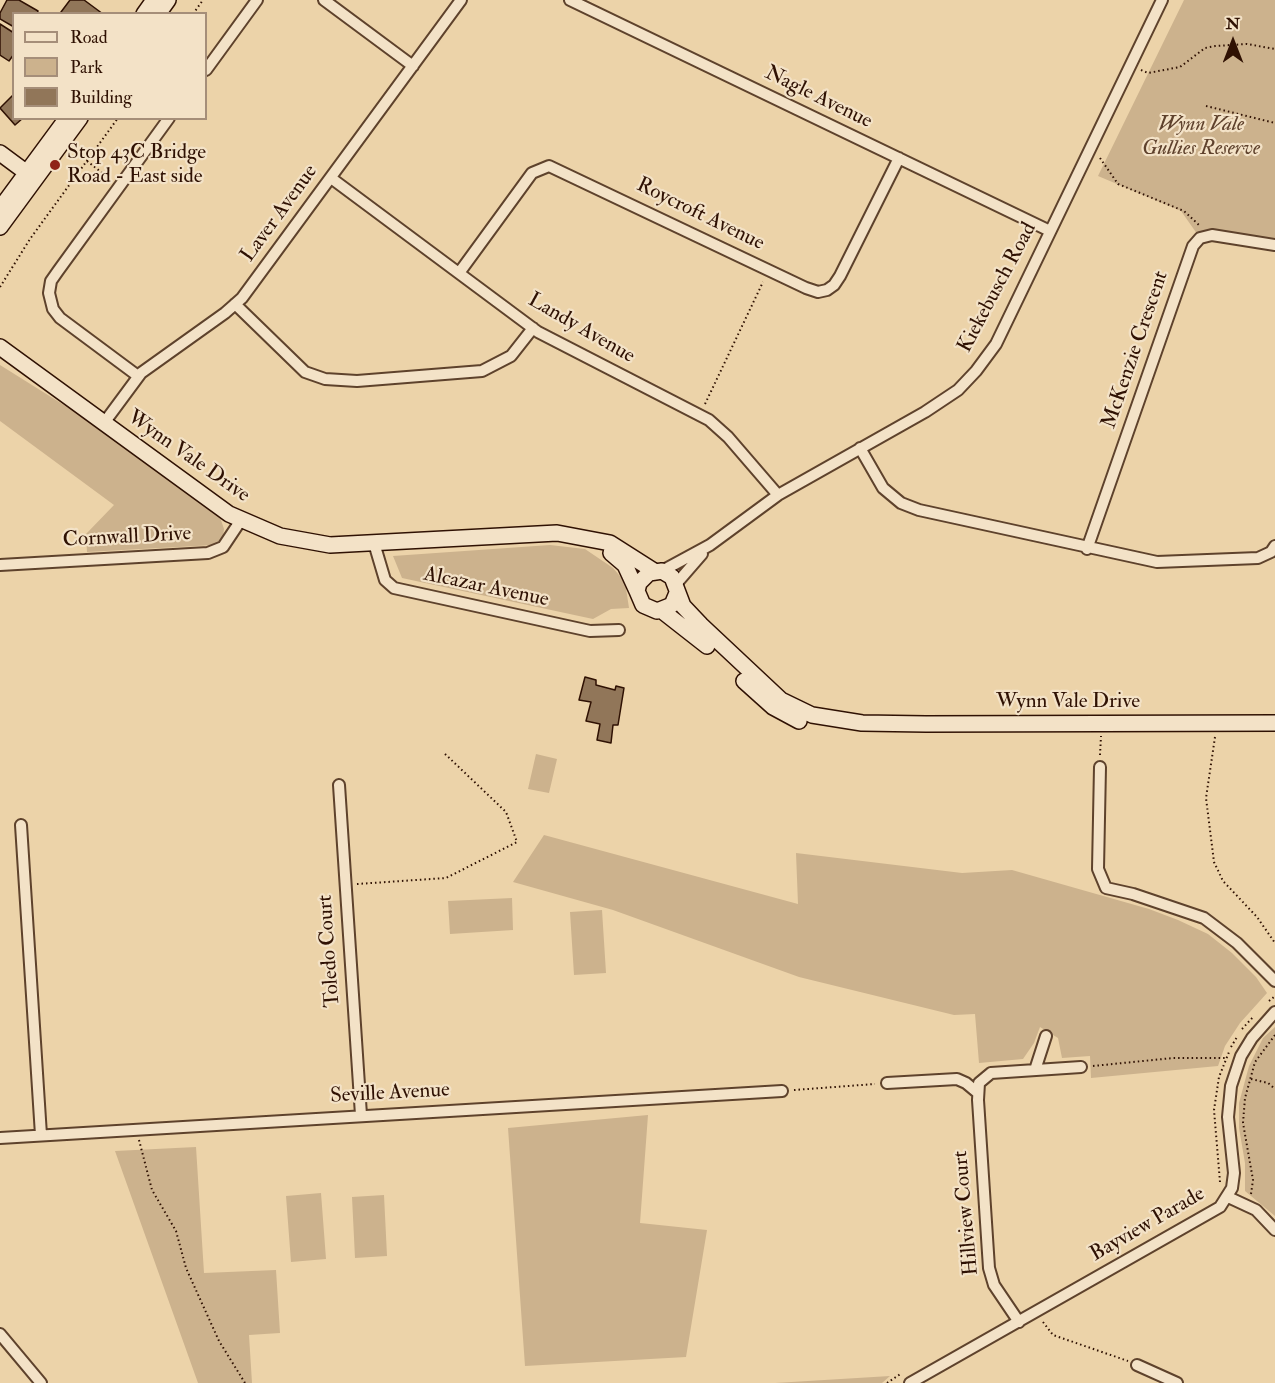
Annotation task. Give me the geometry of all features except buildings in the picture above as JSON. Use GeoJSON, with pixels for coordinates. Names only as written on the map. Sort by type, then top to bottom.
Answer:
{"type":"FeatureCollection","features":[{"type":"Feature","properties":{"kind":"main road"},"geometry":{"type":"LineString","coordinates":[[0,227],[66,120]]}},
{"type":"Feature","properties":{"kind":"main road"},"geometry":{"type":"LineString","coordinates":[[0,209],[78,120]]}},
{"type":"Feature","properties":{"kind":"main road"},"geometry":{"type":"LineString","coordinates":[[0,153],[32,175]]}},
{"type":"Feature","properties":{"kind":"main road","name":"Wynn Vale Drive"},"geometry":{"type":"LineString","coordinates":[[0,347],[218,507],[241,520],[303,542],[330,545],[548,532],[588,538],[619,547],[658,571]]}},
{"type":"Feature","properties":{"kind":"main road","name":"Wynn Vale Drive"},"geometry":{"type":"LineString","coordinates":[[588,538],[625,565],[637,591]]}},
{"type":"Feature","properties":{"kind":"main road"},"geometry":{"type":"LineString","coordinates":[[658,571],[672,577],[677,589],[672,605],[661,610],[649,609],[643,605],[637,591],[643,577],[658,571]]}},
{"type":"Feature","properties":{"kind":"main road","name":"Wynn Vale Drive"},"geometry":{"type":"LineString","coordinates":[[677,589],[683,606],[700,625],[781,700],[800,712],[862,723]]}},
{"type":"Feature","properties":{"kind":"main road","name":"Wynn Vale Drive"},"geometry":{"type":"LineString","coordinates":[[661,610],[693,632],[780,712],[792,719],[814,724],[835,726],[862,723],[1275,723]]}},
{"type":"Feature","properties":{"kind":"street"},"geometry":{"type":"LineString","coordinates":[[207,69],[257,0]]}},
{"type":"Feature","properties":{"kind":"street"},"geometry":{"type":"LineString","coordinates":[[324,0],[412,66]]}},
{"type":"Feature","properties":{"kind":"street","name":"Laver Avenue"},"geometry":{"type":"LineString","coordinates":[[104,423],[138,376],[236,304],[461,0]]}},
{"type":"Feature","properties":{"kind":"street","name":"Nagle Avenue"},"geometry":{"type":"LineString","coordinates":[[570,0],[1050,231]]}},
{"type":"Feature","properties":{"kind":"street","name":"Kiekebusch Road"},"geometry":{"type":"LineString","coordinates":[[658,571],[710,545],[778,495],[925,412],[958,390],[976,371],[996,344],[1162,0]]}},
{"type":"Feature","properties":{"kind":"street"},"geometry":{"type":"LineString","coordinates":[[138,376],[60,318],[53,309],[49,293],[51,281],[169,120]]}},
{"type":"Feature","properties":{"kind":"street","name":"Roycroft Avenue"},"geometry":{"type":"LineString","coordinates":[[459,273],[532,172],[549,166],[818,292],[834,285],[899,158]]}},
{"type":"Feature","properties":{"kind":"street","name":"Landy Avenue"},"geometry":{"type":"LineString","coordinates":[[331,178],[533,328],[700,414],[720,428],[778,495]]}},
{"type":"Feature","properties":{"kind":"street"},"geometry":{"type":"LineString","coordinates":[[1204,236],[1216,235],[1275,245]]}},
{"type":"Feature","properties":{"kind":"street","name":"McKenzie Crescent"},"geometry":{"type":"LineString","coordinates":[[1087,549],[1190,253],[1196,242],[1204,236]]}},
{"type":"Feature","properties":{"kind":"street"},"geometry":{"type":"LineString","coordinates":[[236,304],[305,372],[325,379],[455,375],[482,371],[511,356],[533,328]]}},
{"type":"Feature","properties":{"kind":"street"},"geometry":{"type":"LineString","coordinates":[[860,448],[883,488],[901,503],[1087,549],[1157,562],[1173,562],[1258,558],[1271,552],[1275,546]]}},
{"type":"Feature","properties":{"kind":"street","name":"Cornwall Drive"},"geometry":{"type":"LineString","coordinates":[[0,565],[208,553],[223,547],[241,520]]}},
{"type":"Feature","properties":{"kind":"street","name":"Alcazar Avenue"},"geometry":{"type":"LineString","coordinates":[[374,543],[385,580],[394,588],[590,631],[619,630]]}},
{"type":"Feature","properties":{"kind":"street","name":"Kiekebusch Road"},"geometry":{"type":"LineString","coordinates":[[677,589],[710,545]]}},
{"type":"Feature","properties":{"kind":"street"},"geometry":{"type":"LineString","coordinates":[[1100,766],[1098,869],[1106,888],[1133,894],[1204,918],[1238,943],[1275,981]]}},
{"type":"Feature","properties":{"kind":"street","name":"Toledo Court"},"geometry":{"type":"LineString","coordinates":[[339,785],[361,1115]]}},
{"type":"Feature","properties":{"kind":"street"},"geometry":{"type":"LineString","coordinates":[[21,825],[41,1135]]}},
{"type":"Feature","properties":{"kind":"street","name":"Bayview Parade"},"geometry":{"type":"LineString","coordinates":[[910,1383],[1217,1209],[1234,1173],[1228,1101],[1240,1059],[1258,1029],[1275,1012]]}},
{"type":"Feature","properties":{"kind":"street"},"geometry":{"type":"LineString","coordinates":[[1035,1070],[1046,1036]]}},
{"type":"Feature","properties":{"kind":"street"},"geometry":{"type":"LineString","coordinates":[[978,1093],[979,1083],[991,1073],[1080,1067]]}},
{"type":"Feature","properties":{"kind":"street"},"geometry":{"type":"LineString","coordinates":[[887,1083],[957,1079],[978,1093]]}},
{"type":"Feature","properties":{"kind":"street","name":"Seville Avenue"},"geometry":{"type":"LineString","coordinates":[[0,1138],[782,1091]]}},
{"type":"Feature","properties":{"kind":"street","name":"Hillview Court"},"geometry":{"type":"LineString","coordinates":[[978,1093],[989,1268],[994,1285],[1019,1322]]}},
{"type":"Feature","properties":{"kind":"street"},"geometry":{"type":"LineString","coordinates":[[1223,1194],[1249,1205],[1275,1230]]}},
{"type":"Feature","properties":{"kind":"street"},"geometry":{"type":"LineString","coordinates":[[0,1334],[41,1383]]}},
{"type":"Feature","properties":{"kind":"street"},"geometry":{"type":"LineString","coordinates":[[1137,1365],[1177,1383]]}},
{"type":"Feature","properties":{"kind":"path"},"geometry":{"type":"LineString","coordinates":[[1131,65],[1148,73],[1180,67],[1205,48],[1246,44],[1275,49]]}},
{"type":"Feature","properties":{"kind":"path"},"geometry":{"type":"LineString","coordinates":[[1206,106],[1275,123]]}},
{"type":"Feature","properties":{"kind":"path"},"geometry":{"type":"LineString","coordinates":[[0,287],[30,239],[117,120]]}},
{"type":"Feature","properties":{"kind":"path"},"geometry":{"type":"LineString","coordinates":[[1091,146],[1118,184],[1184,211],[1194,219],[1204,236]]}},
{"type":"Feature","properties":{"kind":"path"},"geometry":{"type":"LineString","coordinates":[[87,161],[113,182]]}},
{"type":"Feature","properties":{"kind":"path"},"geometry":{"type":"LineString","coordinates":[[700,414],[769,270]]}},
{"type":"Feature","properties":{"kind":"path"},"geometry":{"type":"LineString","coordinates":[[1100,766],[1101,723]]}},
{"type":"Feature","properties":{"kind":"path"},"geometry":{"type":"LineString","coordinates":[[1218,723],[1206,798],[1214,862],[1223,881],[1257,917],[1275,943]]}},
{"type":"Feature","properties":{"kind":"path"},"geometry":{"type":"LineString","coordinates":[[346,885],[446,878],[493,857],[517,842],[506,812],[443,752]]}},
{"type":"Feature","properties":{"kind":"path"},"geometry":{"type":"LineString","coordinates":[[1263,1006],[1275,996]]}},
{"type":"Feature","properties":{"kind":"path"},"geometry":{"type":"LineString","coordinates":[[1223,1194],[1214,1110],[1215,1095],[1226,1059],[1244,1028],[1256,1014]]}},
{"type":"Feature","properties":{"kind":"path"},"geometry":{"type":"LineString","coordinates":[[1249,1205],[1253,1180],[1244,1123],[1255,1062],[1275,1035]]}},
{"type":"Feature","properties":{"kind":"path"},"geometry":{"type":"LineString","coordinates":[[1080,1067],[1173,1058],[1240,1059]]}},
{"type":"Feature","properties":{"kind":"path"},"geometry":{"type":"LineString","coordinates":[[1251,1079],[1268,1083],[1275,1089]]}},
{"type":"Feature","properties":{"kind":"path"},"geometry":{"type":"LineString","coordinates":[[782,1091],[887,1083]]}},
{"type":"Feature","properties":{"kind":"path"},"geometry":{"type":"LineString","coordinates":[[136,1129],[152,1190],[176,1231],[186,1268],[219,1341],[245,1383]]}},
{"type":"Feature","properties":{"kind":"path"},"geometry":{"type":"LineString","coordinates":[[1035,1312],[1053,1335],[1137,1365]]}},
{"type":"Feature","properties":{"kind":"path"},"geometry":{"type":"LineString","coordinates":[[887,1383],[904,1372]]}},
{"type":"Feature","properties":{"kind":"green space","name":"Wynn Vale Gullies Reserve"},"geometry":{"type":"Polygon","coordinates":[[[1184,0],[1275,0],[1275,245],[1200,238],[1181,211],[1098,176],[1184,0]]]}},
{"type":"Feature","properties":{"kind":"green space"},"geometry":{"type":"Polygon","coordinates":[[[0,365],[83,417],[220,517],[224,529],[223,537],[214,545],[87,552],[86,534],[114,505],[0,421],[0,365]]]}},
{"type":"Feature","properties":{"kind":"green space"},"geometry":{"type":"Polygon","coordinates":[[[550,545],[585,549],[613,568],[625,582],[629,608],[611,609],[593,619],[402,578],[393,556],[550,545]]]}},
{"type":"Feature","properties":{"kind":"green space"},"geometry":{"type":"Polygon","coordinates":[[[536,754],[557,759],[549,793],[528,789],[536,754]]]}},
{"type":"Feature","properties":{"kind":"green space"},"geometry":{"type":"Polygon","coordinates":[[[544,835],[798,904],[796,853],[962,873],[1012,870],[1149,909],[1208,934],[1232,953],[1256,977],[1267,993],[1240,1023],[1225,1046],[1218,1066],[1091,1078],[1090,1056],[1062,1058],[1058,1038],[1040,1027],[1034,1043],[1023,1059],[979,1063],[975,1014],[954,1015],[799,977],[613,910],[513,882],[544,835]]]}},
{"type":"Feature","properties":{"kind":"green space"},"geometry":{"type":"Polygon","coordinates":[[[512,898],[513,930],[450,934],[448,901],[512,898]]]}},
{"type":"Feature","properties":{"kind":"green space"},"geometry":{"type":"Polygon","coordinates":[[[602,910],[606,973],[574,975],[570,912],[602,910]]]}},
{"type":"Feature","properties":{"kind":"green space"},"geometry":{"type":"Polygon","coordinates":[[[1275,1027],[1275,1216],[1245,1191],[1245,1163],[1239,1128],[1239,1103],[1249,1066],[1263,1038],[1275,1027]]]}},
{"type":"Feature","properties":{"kind":"green space"},"geometry":{"type":"Polygon","coordinates":[[[648,1115],[640,1223],[707,1230],[686,1357],[525,1366],[508,1128],[648,1115]]]}},
{"type":"Feature","properties":{"kind":"green space"},"geometry":{"type":"Polygon","coordinates":[[[196,1147],[204,1273],[276,1270],[280,1333],[249,1335],[252,1383],[198,1383],[115,1151],[196,1147]]]}},
{"type":"Feature","properties":{"kind":"green space"},"geometry":{"type":"Polygon","coordinates":[[[321,1193],[326,1259],[291,1262],[286,1196],[321,1193]]]}},
{"type":"Feature","properties":{"kind":"green space"},"geometry":{"type":"Polygon","coordinates":[[[384,1195],[387,1256],[355,1258],[352,1197],[384,1195]]]}},
{"type":"Feature","properties":{"kind":"green space"},"geometry":{"type":"Polygon","coordinates":[[[890,1376],[882,1383],[775,1383],[890,1376]]]}},
{"type":"Feature","properties":{"kind":"place","name":"Stop 43C Bridge Road - East side"},"geometry":{"type":"Point","coordinates":[55,165]}}]}
